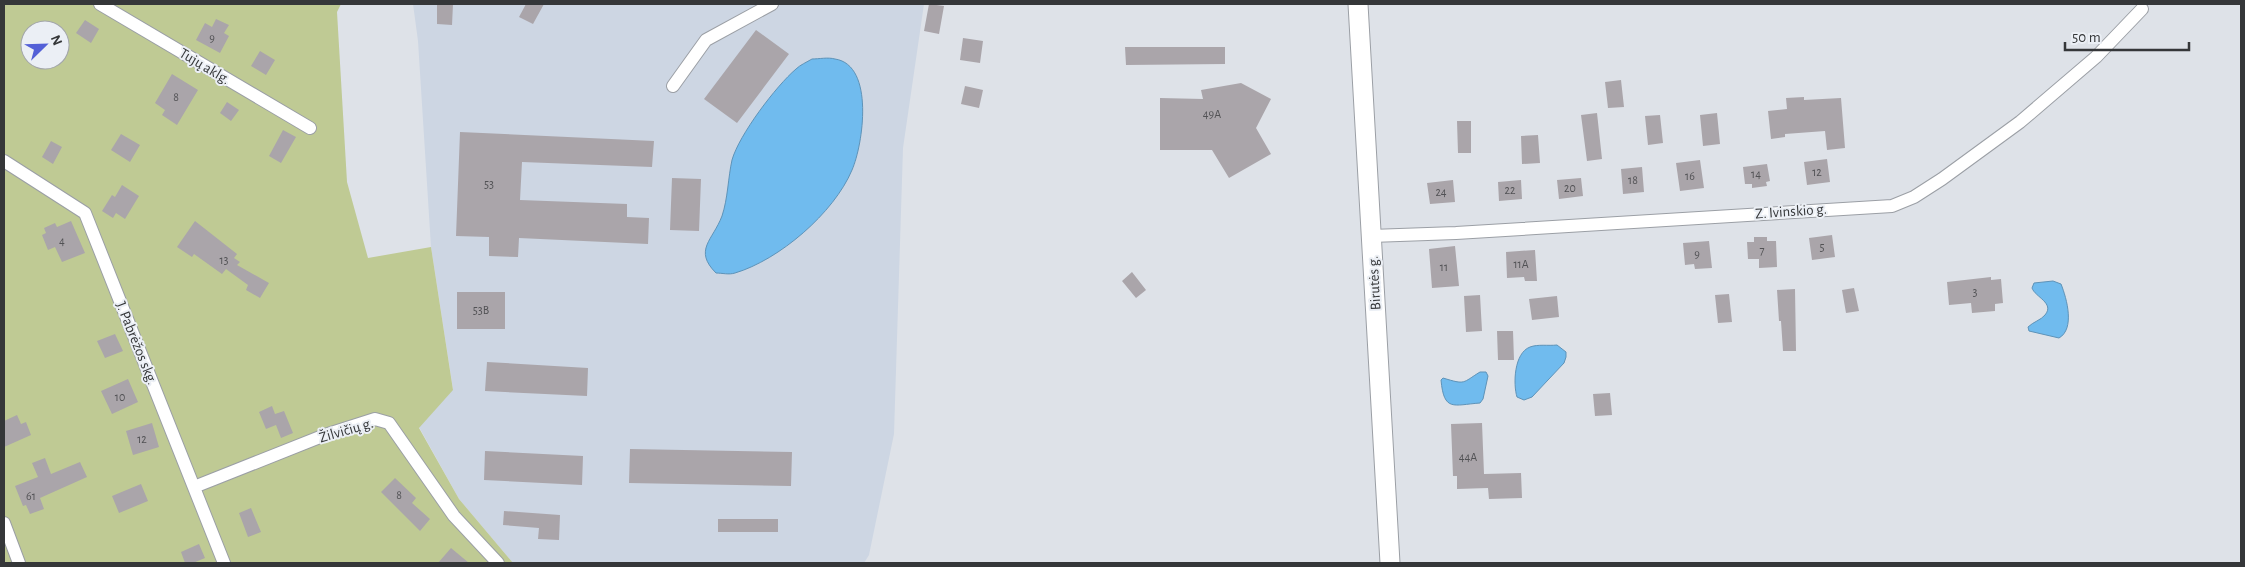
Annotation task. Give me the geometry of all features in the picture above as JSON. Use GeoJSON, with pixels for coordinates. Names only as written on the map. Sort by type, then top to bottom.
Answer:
{"type":"FeatureCollection","features":[{"type":"Feature","properties":{"kind":"main road","name":"Birutės g."},"geometry":{"type":"LineString","coordinates":[[1358,4],[1390,563]]}},
{"type":"Feature","properties":{"kind":"street","name":"Tujų aklg."},"geometry":{"type":"LineString","coordinates":[[100,4],[310,128]]}},
{"type":"Feature","properties":{"kind":"street"},"geometry":{"type":"LineString","coordinates":[[673,86],[706,40],[772,4]]}},
{"type":"Feature","properties":{"kind":"street","name":"Z. Ivinskio g."},"geometry":{"type":"LineString","coordinates":[[1371,236],[1456,233],[1892,206],[1914,197],[1942,179],[2020,122],[2096,57],[2142,9]]}},
{"type":"Feature","properties":{"kind":"street","name":"J. Pabrėžos skg."},"geometry":{"type":"LineString","coordinates":[[4,161],[85,213],[224,563]]}},
{"type":"Feature","properties":{"kind":"street","name":"Žilvičių g."},"geometry":{"type":"LineString","coordinates":[[194,487],[325,435],[375,419],[389,423],[454,516],[498,563]]}},
{"type":"Feature","properties":{"kind":"street"},"geometry":{"type":"LineString","coordinates":[[4,523],[6,538],[19,563]]}},
{"type":"Feature","properties":{"kind":"shaded area"},"geometry":{"type":"Polygon","coordinates":[[[413,4],[924,4],[903,148],[894,434],[869,555],[864,563],[513,563],[459,499],[419,427],[453,389],[431,247],[418,41],[413,4]]]}},
{"type":"Feature","properties":{"kind":"green space"},"geometry":{"type":"Polygon","coordinates":[[[4,4],[341,4],[337,12],[347,182],[368,258],[431,247],[453,390],[419,428],[459,499],[513,563],[4,563],[4,4]]]}},
{"type":"Feature","properties":{"kind":"water"},"geometry":{"type":"Polygon","coordinates":[[[812,59],[835,59],[848,64],[856,75],[861,90],[863,107],[860,143],[852,170],[844,186],[819,218],[787,246],[752,267],[733,274],[716,273],[709,265],[705,251],[722,216],[732,160],[736,150],[750,125],[779,87],[798,68],[812,59]]]}},
{"type":"Feature","properties":{"kind":"water"},"geometry":{"type":"Polygon","coordinates":[[[2053,281],[2061,284],[2068,313],[2067,328],[2059,338],[2029,331],[2028,327],[2045,315],[2048,307],[2032,288],[2034,283],[2053,281]]]}},
{"type":"Feature","properties":{"kind":"water"},"geometry":{"type":"Polygon","coordinates":[[[1557,345],[1566,352],[1564,363],[1532,397],[1524,400],[1517,397],[1515,385],[1516,369],[1525,350],[1533,346],[1557,345]]]}},
{"type":"Feature","properties":{"kind":"water"},"geometry":{"type":"Polygon","coordinates":[[[1480,372],[1486,372],[1488,376],[1483,399],[1480,403],[1457,405],[1448,402],[1442,390],[1441,380],[1443,378],[1463,382],[1480,372]]]}},
{"type":"Feature","properties":{"kind":"building"},"geometry":{"type":"Polygon","coordinates":[[[437,4],[453,4],[452,25],[437,24],[437,4]]]}},
{"type":"Feature","properties":{"kind":"building"},"geometry":{"type":"Polygon","coordinates":[[[526,4],[544,4],[533,24],[519,17],[526,4]]]}},
{"type":"Feature","properties":{"kind":"building"},"geometry":{"type":"Polygon","coordinates":[[[929,4],[944,6],[939,34],[924,31],[929,4]]]}},
{"type":"Feature","properties":{"kind":"building"},"geometry":{"type":"Polygon","coordinates":[[[216,19],[229,25],[224,33],[229,36],[220,53],[196,40],[205,23],[212,27],[216,19]]]}},
{"type":"Feature","properties":{"kind":"building"},"geometry":{"type":"Polygon","coordinates":[[[85,20],[99,29],[91,43],[76,33],[85,20]]]}},
{"type":"Feature","properties":{"kind":"building"},"geometry":{"type":"Polygon","coordinates":[[[756,30],[789,54],[737,123],[704,99],[756,30]]]}},
{"type":"Feature","properties":{"kind":"building"},"geometry":{"type":"Polygon","coordinates":[[[963,38],[983,41],[980,63],[960,60],[963,38]]]}},
{"type":"Feature","properties":{"kind":"building"},"geometry":{"type":"Polygon","coordinates":[[[1125,47],[1225,47],[1225,64],[1126,65],[1125,47]]]}},
{"type":"Feature","properties":{"kind":"building"},"geometry":{"type":"Polygon","coordinates":[[[260,51],[275,60],[266,75],[251,66],[260,51]]]}},
{"type":"Feature","properties":{"kind":"building"},"geometry":{"type":"Polygon","coordinates":[[[172,74],[198,90],[177,125],[162,115],[165,110],[155,103],[172,74]]]}},
{"type":"Feature","properties":{"kind":"building"},"geometry":{"type":"Polygon","coordinates":[[[1621,80],[1624,107],[1608,108],[1605,82],[1621,80]]]}},
{"type":"Feature","properties":{"kind":"building"},"geometry":{"type":"Polygon","coordinates":[[[1241,83],[1271,99],[1256,128],[1271,154],[1229,178],[1212,150],[1160,150],[1160,98],[1203,99],[1201,90],[1241,83]]]}},
{"type":"Feature","properties":{"kind":"building"},"geometry":{"type":"Polygon","coordinates":[[[965,86],[983,90],[979,108],[961,104],[965,86]]]}},
{"type":"Feature","properties":{"kind":"building"},"geometry":{"type":"Polygon","coordinates":[[[1804,97],[1804,100],[1841,98],[1845,148],[1827,150],[1825,131],[1785,134],[1785,137],[1771,139],[1768,111],[1787,109],[1786,98],[1804,97]]]}},
{"type":"Feature","properties":{"kind":"building"},"geometry":{"type":"Polygon","coordinates":[[[227,102],[239,110],[231,121],[220,113],[227,102]]]}},
{"type":"Feature","properties":{"kind":"building"},"geometry":{"type":"Polygon","coordinates":[[[1597,113],[1602,159],[1587,161],[1581,115],[1597,113]]]}},
{"type":"Feature","properties":{"kind":"building"},"geometry":{"type":"Polygon","coordinates":[[[1717,113],[1720,144],[1703,146],[1700,115],[1717,113]]]}},
{"type":"Feature","properties":{"kind":"building"},"geometry":{"type":"Polygon","coordinates":[[[1660,115],[1663,143],[1648,145],[1645,116],[1660,115]]]}},
{"type":"Feature","properties":{"kind":"building"},"geometry":{"type":"Polygon","coordinates":[[[1457,121],[1471,121],[1471,153],[1458,153],[1457,121]]]}},
{"type":"Feature","properties":{"kind":"building"},"geometry":{"type":"Polygon","coordinates":[[[283,130],[296,137],[281,163],[269,156],[283,130]]]}},
{"type":"Feature","properties":{"kind":"building"},"geometry":{"type":"Polygon","coordinates":[[[460,132],[654,141],[652,167],[522,162],[520,200],[627,204],[627,217],[649,218],[648,244],[519,238],[518,257],[489,256],[489,237],[456,236],[460,132]]]}},
{"type":"Feature","properties":{"kind":"building"},"geometry":{"type":"Polygon","coordinates":[[[121,134],[140,145],[130,162],[111,150],[121,134]]]}},
{"type":"Feature","properties":{"kind":"building"},"geometry":{"type":"Polygon","coordinates":[[[1538,135],[1540,163],[1522,164],[1521,136],[1538,135]]]}},
{"type":"Feature","properties":{"kind":"building"},"geometry":{"type":"Polygon","coordinates":[[[51,141],[62,147],[53,164],[42,157],[51,141]]]}},
{"type":"Feature","properties":{"kind":"building"},"geometry":{"type":"Polygon","coordinates":[[[1827,159],[1830,182],[1807,185],[1804,162],[1827,159]]]}},
{"type":"Feature","properties":{"kind":"building"},"geometry":{"type":"Polygon","coordinates":[[[1700,160],[1704,188],[1680,191],[1676,163],[1700,160]]]}},
{"type":"Feature","properties":{"kind":"building"},"geometry":{"type":"Polygon","coordinates":[[[1767,164],[1770,181],[1766,182],[1767,186],[1752,188],[1752,184],[1745,184],[1743,167],[1767,164]]]}},
{"type":"Feature","properties":{"kind":"building"},"geometry":{"type":"Polygon","coordinates":[[[1642,167],[1644,192],[1623,194],[1621,169],[1642,167]]]}},
{"type":"Feature","properties":{"kind":"building"},"geometry":{"type":"Polygon","coordinates":[[[672,178],[701,179],[699,231],[670,230],[672,178]]]}},
{"type":"Feature","properties":{"kind":"building"},"geometry":{"type":"Polygon","coordinates":[[[1581,178],[1583,196],[1559,199],[1557,180],[1581,178]]]}},
{"type":"Feature","properties":{"kind":"building"},"geometry":{"type":"Polygon","coordinates":[[[1453,180],[1455,202],[1430,204],[1427,183],[1453,180]]]}},
{"type":"Feature","properties":{"kind":"building"},"geometry":{"type":"Polygon","coordinates":[[[1521,180],[1522,199],[1499,201],[1498,182],[1521,180]]]}},
{"type":"Feature","properties":{"kind":"building"},"geometry":{"type":"Polygon","coordinates":[[[122,185],[139,196],[125,219],[116,213],[113,218],[102,211],[112,195],[115,197],[122,185]]]}},
{"type":"Feature","properties":{"kind":"building"},"geometry":{"type":"Polygon","coordinates":[[[71,221],[85,253],[62,262],[55,247],[48,250],[42,235],[46,233],[44,228],[55,223],[57,227],[71,221]]]}},
{"type":"Feature","properties":{"kind":"building"},"geometry":{"type":"Polygon","coordinates":[[[195,221],[237,254],[234,258],[240,262],[237,265],[269,283],[260,298],[246,290],[248,285],[226,269],[222,274],[194,254],[192,257],[177,247],[195,221]]]}},
{"type":"Feature","properties":{"kind":"building"},"geometry":{"type":"Polygon","coordinates":[[[1832,235],[1835,257],[1812,260],[1809,238],[1832,235]]]}},
{"type":"Feature","properties":{"kind":"building"},"geometry":{"type":"Polygon","coordinates":[[[1754,237],[1767,237],[1767,241],[1776,241],[1777,267],[1759,268],[1759,259],[1748,259],[1747,242],[1754,242],[1754,237]]]}},
{"type":"Feature","properties":{"kind":"building"},"geometry":{"type":"Polygon","coordinates":[[[1709,241],[1712,268],[1695,269],[1694,264],[1685,265],[1683,243],[1709,241]]]}},
{"type":"Feature","properties":{"kind":"building"},"geometry":{"type":"Polygon","coordinates":[[[1455,246],[1459,286],[1432,288],[1429,249],[1455,246]]]}},
{"type":"Feature","properties":{"kind":"building"},"geometry":{"type":"Polygon","coordinates":[[[1535,250],[1537,281],[1525,281],[1524,277],[1507,278],[1506,252],[1535,250]]]}},
{"type":"Feature","properties":{"kind":"building"},"geometry":{"type":"Polygon","coordinates":[[[1132,272],[1146,290],[1136,298],[1122,281],[1132,272]]]}},
{"type":"Feature","properties":{"kind":"building"},"geometry":{"type":"Polygon","coordinates":[[[1991,277],[1991,280],[2001,279],[2003,303],[1995,304],[1995,311],[1972,313],[1971,303],[1949,305],[1947,282],[1991,277]]]}},
{"type":"Feature","properties":{"kind":"building"},"geometry":{"type":"Polygon","coordinates":[[[1854,288],[1859,311],[1846,313],[1842,290],[1854,288]]]}},
{"type":"Feature","properties":{"kind":"building"},"geometry":{"type":"Polygon","coordinates":[[[1795,289],[1796,351],[1783,351],[1777,290],[1795,289]]]}},
{"type":"Feature","properties":{"kind":"building"},"geometry":{"type":"Polygon","coordinates":[[[457,292],[505,292],[505,329],[457,329],[457,292]]]}},
{"type":"Feature","properties":{"kind":"building"},"geometry":{"type":"Polygon","coordinates":[[[1729,294],[1732,322],[1718,323],[1715,295],[1729,294]]]}},
{"type":"Feature","properties":{"kind":"building"},"geometry":{"type":"Polygon","coordinates":[[[1480,295],[1482,331],[1466,332],[1464,296],[1480,295]]]}},
{"type":"Feature","properties":{"kind":"building"},"geometry":{"type":"Polygon","coordinates":[[[1557,296],[1559,317],[1532,320],[1529,299],[1557,296]]]}},
{"type":"Feature","properties":{"kind":"building"},"geometry":{"type":"Polygon","coordinates":[[[1497,331],[1513,331],[1514,360],[1498,360],[1497,331]]]}},
{"type":"Feature","properties":{"kind":"building"},"geometry":{"type":"Polygon","coordinates":[[[115,334],[123,351],[105,358],[97,341],[115,334]]]}},
{"type":"Feature","properties":{"kind":"building"},"geometry":{"type":"Polygon","coordinates":[[[487,362],[588,368],[587,396],[485,391],[487,362]]]}},
{"type":"Feature","properties":{"kind":"building"},"geometry":{"type":"Polygon","coordinates":[[[128,379],[138,402],[112,414],[101,391],[128,379]]]}},
{"type":"Feature","properties":{"kind":"building"},"geometry":{"type":"Polygon","coordinates":[[[1610,393],[1612,415],[1595,416],[1593,394],[1610,393]]]}},
{"type":"Feature","properties":{"kind":"building"},"geometry":{"type":"Polygon","coordinates":[[[272,406],[275,414],[284,411],[293,433],[281,438],[276,425],[266,429],[259,412],[272,406]]]}},
{"type":"Feature","properties":{"kind":"building"},"geometry":{"type":"Polygon","coordinates":[[[17,415],[21,424],[26,422],[31,435],[4,447],[4,421],[17,415]]]}},
{"type":"Feature","properties":{"kind":"building"},"geometry":{"type":"Polygon","coordinates":[[[152,423],[159,447],[133,455],[126,431],[152,423]]]}},
{"type":"Feature","properties":{"kind":"building"},"geometry":{"type":"Polygon","coordinates":[[[1482,423],[1484,474],[1521,473],[1522,498],[1489,499],[1488,488],[1457,489],[1457,476],[1453,476],[1451,424],[1482,423]]]}},
{"type":"Feature","properties":{"kind":"building"},"geometry":{"type":"Polygon","coordinates":[[[630,449],[792,452],[791,486],[629,483],[630,449]]]}},
{"type":"Feature","properties":{"kind":"building"},"geometry":{"type":"Polygon","coordinates":[[[485,451],[583,456],[582,485],[484,480],[485,451]]]}},
{"type":"Feature","properties":{"kind":"building"},"geometry":{"type":"Polygon","coordinates":[[[45,458],[51,474],[80,462],[87,477],[40,498],[44,509],[30,514],[26,505],[23,506],[15,486],[38,477],[32,463],[45,458]]]}},
{"type":"Feature","properties":{"kind":"building"},"geometry":{"type":"Polygon","coordinates":[[[395,478],[416,498],[412,503],[430,519],[420,531],[381,492],[395,478]]]}},
{"type":"Feature","properties":{"kind":"building"},"geometry":{"type":"Polygon","coordinates":[[[141,484],[148,501],[119,513],[112,496],[141,484]]]}},
{"type":"Feature","properties":{"kind":"building"},"geometry":{"type":"Polygon","coordinates":[[[251,508],[261,532],[248,537],[239,513],[251,508]]]}},
{"type":"Feature","properties":{"kind":"building"},"geometry":{"type":"Polygon","coordinates":[[[504,511],[560,515],[559,540],[538,539],[539,528],[503,525],[504,511]]]}},
{"type":"Feature","properties":{"kind":"building"},"geometry":{"type":"Polygon","coordinates":[[[718,519],[778,519],[778,532],[718,532],[718,519]]]}},
{"type":"Feature","properties":{"kind":"building"},"geometry":{"type":"Polygon","coordinates":[[[199,544],[205,558],[193,563],[185,563],[181,552],[199,544]]]}},
{"type":"Feature","properties":{"kind":"building"},"geometry":{"type":"Polygon","coordinates":[[[451,548],[469,563],[438,563],[451,548]]]}}]}
